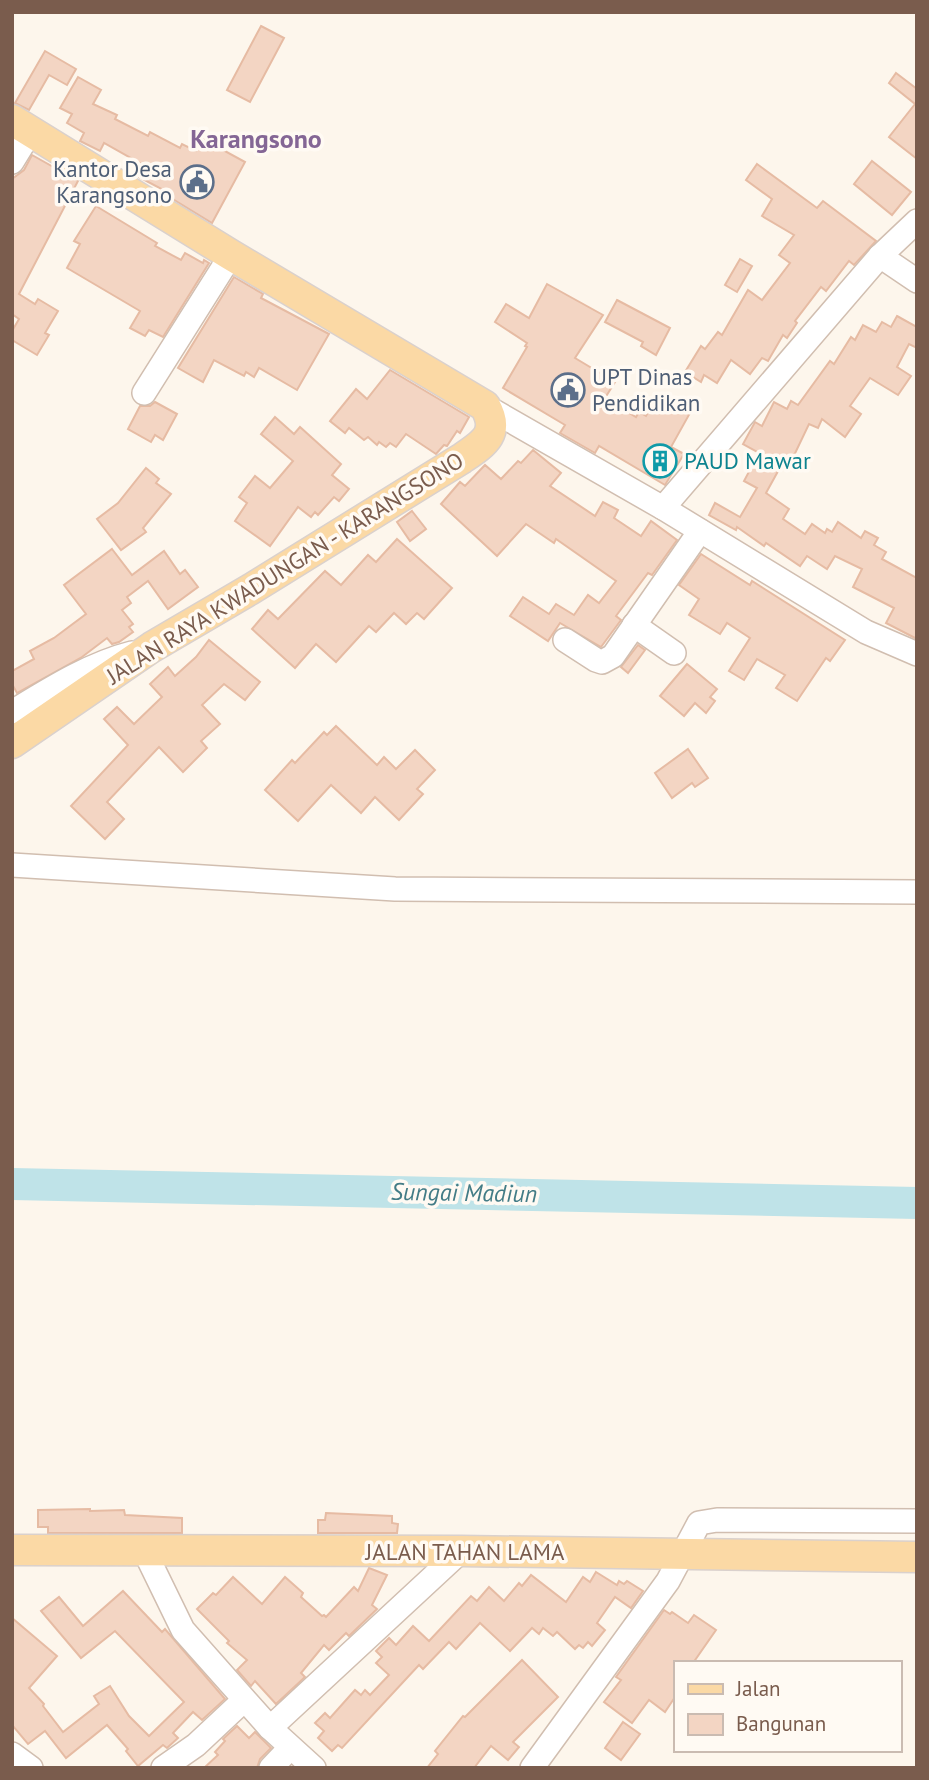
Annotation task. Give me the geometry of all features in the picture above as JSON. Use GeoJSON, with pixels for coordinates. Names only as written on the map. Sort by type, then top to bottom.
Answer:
{"type":"FeatureCollection","features":[{"type":"Feature","properties":{"kind":"main road"},"geometry":{"type":"LineString","coordinates":[[22,125],[231,255],[485,406]]}},
{"type":"Feature","properties":{"kind":"main road","name":"JALAN RAYA KWADUNGAN - KARANGSONO"},"geometry":{"type":"LineString","coordinates":[[12,743],[152,647],[352,528],[484,444],[492,428],[491,417],[485,406]]}},
{"type":"Feature","properties":{"kind":"main road","name":"JALAN TAHAN LAMA"},"geometry":{"type":"LineString","coordinates":[[12,1550],[461,1551],[917,1557]]}},
{"type":"Feature","properties":{"kind":"street"},"geometry":{"type":"LineString","coordinates":[[12,162],[22,125]]}},
{"type":"Feature","properties":{"kind":"street"},"geometry":{"type":"LineString","coordinates":[[663,508],[880,256],[917,221]]}},
{"type":"Feature","properties":{"kind":"street"},"geometry":{"type":"LineString","coordinates":[[145,393],[231,255]]}},
{"type":"Feature","properties":{"kind":"street"},"geometry":{"type":"LineString","coordinates":[[880,256],[917,281]]}},
{"type":"Feature","properties":{"kind":"street"},"geometry":{"type":"LineString","coordinates":[[485,406],[663,508],[866,632],[917,654]]}},
{"type":"Feature","properties":{"kind":"street"},"geometry":{"type":"LineString","coordinates":[[484,444],[507,436],[536,435]]}},
{"type":"Feature","properties":{"kind":"street"},"geometry":{"type":"LineString","coordinates":[[565,640],[602,662],[613,656],[700,531]]}},
{"type":"Feature","properties":{"kind":"street"},"geometry":{"type":"LineString","coordinates":[[635,625],[674,653]]}},
{"type":"Feature","properties":{"kind":"street"},"geometry":{"type":"LineString","coordinates":[[12,712],[113,658],[152,647]]}},
{"type":"Feature","properties":{"kind":"street"},"geometry":{"type":"LineString","coordinates":[[12,865],[396,889],[917,892]]}},
{"type":"Feature","properties":{"kind":"street"},"geometry":{"type":"LineString","coordinates":[[532,1768],[638,1623],[685,1554],[694,1530],[704,1521],[917,1521]]}},
{"type":"Feature","properties":{"kind":"street"},"geometry":{"type":"LineString","coordinates":[[144,1550],[183,1630],[270,1728],[314,1768]]}},
{"type":"Feature","properties":{"kind":"street"},"geometry":{"type":"LineString","coordinates":[[270,1728],[461,1551]]}},
{"type":"Feature","properties":{"kind":"street"},"geometry":{"type":"LineString","coordinates":[[163,1768],[196,1745],[244,1700]]}},
{"type":"Feature","properties":{"kind":"street"},"geometry":{"type":"LineString","coordinates":[[271,1768],[290,1748]]}},
{"type":"Feature","properties":{"kind":"street"},"geometry":{"type":"LineString","coordinates":[[12,1754],[31,1768]]}},
{"type":"Feature","properties":{"kind":"building"},"geometry":{"type":"Polygon","coordinates":[[[261,26],[284,38],[250,102],[227,90],[261,26]]]}},
{"type":"Feature","properties":{"kind":"building"},"geometry":{"type":"Polygon","coordinates":[[[45,51],[76,69],[67,85],[49,75],[29,110],[15,103],[45,51]]]}},
{"type":"Feature","properties":{"kind":"building"},"geometry":{"type":"Polygon","coordinates":[[[896,73],[917,89],[917,159],[889,137],[915,104],[889,83],[896,73]]]}},
{"type":"Feature","properties":{"kind":"building"},"geometry":{"type":"Polygon","coordinates":[[[78,77],[101,90],[93,104],[117,115],[115,119],[148,136],[150,132],[180,148],[182,144],[196,151],[203,139],[245,162],[212,223],[171,198],[173,195],[137,176],[143,165],[104,143],[100,151],[80,141],[84,133],[67,123],[72,114],[60,108],[78,77]]]}},
{"type":"Feature","properties":{"kind":"building"},"geometry":{"type":"Polygon","coordinates":[[[32,155],[78,181],[19,294],[35,304],[38,299],[58,311],[45,333],[49,335],[37,355],[12,340],[12,331],[19,319],[12,314],[12,179],[24,170],[32,155]]]}},
{"type":"Feature","properties":{"kind":"building"},"geometry":{"type":"Polygon","coordinates":[[[872,161],[911,192],[892,215],[854,184],[872,161]]]}},
{"type":"Feature","properties":{"kind":"building"},"geometry":{"type":"Polygon","coordinates":[[[757,164],[817,208],[823,201],[876,241],[854,265],[849,261],[826,291],[821,287],[795,321],[797,323],[787,338],[783,335],[768,361],[762,358],[750,374],[731,360],[717,383],[704,375],[701,382],[685,372],[701,346],[705,349],[718,332],[722,335],[748,290],[762,300],[790,263],[779,255],[794,235],[762,216],[772,199],[746,180],[757,164]]]}},
{"type":"Feature","properties":{"kind":"building"},"geometry":{"type":"Polygon","coordinates":[[[96,206],[157,243],[155,246],[181,260],[185,253],[203,263],[204,260],[209,263],[163,337],[149,330],[145,336],[130,328],[140,311],[67,268],[80,244],[74,241],[96,206]]]}},
{"type":"Feature","properties":{"kind":"building"},"geometry":{"type":"Polygon","coordinates":[[[740,259],[752,266],[737,292],[725,285],[740,259]]]}},
{"type":"Feature","properties":{"kind":"building"},"geometry":{"type":"Polygon","coordinates":[[[234,277],[263,294],[261,298],[329,334],[297,390],[259,368],[254,377],[246,372],[244,376],[214,360],[203,382],[178,368],[234,277]]]}},
{"type":"Feature","properties":{"kind":"building"},"geometry":{"type":"Polygon","coordinates":[[[547,284],[603,315],[575,358],[615,382],[605,398],[636,417],[639,412],[646,416],[658,395],[690,413],[671,447],[684,454],[665,485],[599,446],[595,453],[560,433],[565,425],[503,388],[527,343],[495,322],[506,304],[529,318],[547,284]]]}},
{"type":"Feature","properties":{"kind":"building"},"geometry":{"type":"Polygon","coordinates":[[[617,300],[670,328],[656,355],[641,346],[643,342],[605,322],[617,300]]]}},
{"type":"Feature","properties":{"kind":"building"},"geometry":{"type":"Polygon","coordinates":[[[897,316],[917,327],[917,348],[909,344],[897,367],[911,376],[898,395],[870,378],[850,406],[861,414],[845,437],[822,419],[818,428],[809,424],[788,468],[782,464],[766,493],[789,509],[783,519],[805,534],[812,524],[825,533],[827,529],[832,532],[838,522],[861,538],[865,531],[878,538],[874,545],[886,552],[882,559],[917,578],[917,639],[886,623],[894,608],[853,587],[862,569],[835,556],[827,569],[807,556],[800,566],[766,543],[764,546],[737,527],[736,530],[709,515],[715,503],[740,517],[757,488],[744,481],[759,453],[743,444],[755,422],[762,426],[774,402],[787,409],[791,401],[798,405],[830,361],[834,364],[851,337],[855,340],[863,325],[876,332],[882,322],[891,327],[897,316]]]}},
{"type":"Feature","properties":{"kind":"building"},"geometry":{"type":"Polygon","coordinates":[[[390,370],[469,417],[460,433],[457,431],[447,446],[444,445],[436,454],[406,434],[396,447],[390,443],[386,447],[379,442],[377,445],[368,437],[364,440],[349,428],[345,433],[330,421],[356,389],[367,399],[390,370]]]}},
{"type":"Feature","properties":{"kind":"building"},"geometry":{"type":"Polygon","coordinates":[[[155,402],[177,414],[163,440],[155,435],[151,442],[128,429],[140,406],[150,406],[155,402]]]}},
{"type":"Feature","properties":{"kind":"building"},"geometry":{"type":"Polygon","coordinates":[[[275,417],[294,434],[300,427],[341,464],[332,475],[349,489],[339,501],[334,497],[318,515],[315,512],[311,517],[298,507],[270,546],[235,521],[247,503],[239,497],[255,476],[270,488],[293,461],[261,434],[275,417]]]}},
{"type":"Feature","properties":{"kind":"building"},"geometry":{"type":"Polygon","coordinates":[[[533,450],[561,473],[550,486],[595,516],[603,502],[618,510],[614,518],[641,536],[651,521],[677,540],[652,575],[648,573],[616,616],[621,620],[601,647],[560,623],[548,641],[510,616],[523,597],[549,614],[556,604],[574,615],[588,595],[599,603],[616,581],[556,539],[554,543],[526,524],[497,556],[441,504],[460,482],[465,486],[485,465],[501,479],[533,450]]]}},
{"type":"Feature","properties":{"kind":"building"},"geometry":{"type":"Polygon","coordinates":[[[146,468],[159,479],[156,483],[171,494],[143,528],[146,532],[121,550],[97,519],[118,503],[146,468]]]}},
{"type":"Feature","properties":{"kind":"building"},"geometry":{"type":"Polygon","coordinates":[[[412,511],[426,529],[410,541],[397,522],[412,511]]]}},
{"type":"Feature","properties":{"kind":"building"},"geometry":{"type":"Polygon","coordinates":[[[397,539],[452,588],[424,619],[417,613],[406,624],[394,613],[376,632],[369,626],[336,662],[316,644],[295,668],[252,629],[268,610],[278,619],[325,571],[341,585],[368,555],[376,562],[397,539]]]}},
{"type":"Feature","properties":{"kind":"building"},"geometry":{"type":"Polygon","coordinates":[[[112,549],[132,575],[164,551],[180,574],[185,570],[198,587],[168,609],[148,581],[127,597],[131,603],[122,610],[133,624],[129,627],[133,632],[112,644],[107,638],[82,657],[17,693],[12,684],[12,671],[34,659],[30,651],[54,638],[86,614],[64,585],[112,549]]]}},
{"type":"Feature","properties":{"kind":"building"},"geometry":{"type":"Polygon","coordinates":[[[701,554],[750,585],[752,581],[845,640],[830,661],[826,658],[797,701],[776,688],[785,675],[757,659],[744,680],[729,671],[750,638],[727,623],[720,634],[689,615],[699,599],[679,585],[701,554]]]}},
{"type":"Feature","properties":{"kind":"building"},"geometry":{"type":"Polygon","coordinates":[[[209,640],[260,682],[245,700],[224,684],[202,705],[220,724],[201,741],[207,748],[183,772],[159,747],[107,802],[124,819],[105,839],[71,806],[128,745],[104,719],[117,707],[134,724],[162,697],[150,684],[168,667],[175,676],[196,657],[209,640]]]}},
{"type":"Feature","properties":{"kind":"building"},"geometry":{"type":"Polygon","coordinates":[[[638,645],[645,650],[628,673],[621,667],[638,645]]]}},
{"type":"Feature","properties":{"kind":"building"},"geometry":{"type":"Polygon","coordinates":[[[687,664],[717,689],[710,697],[715,701],[706,713],[695,703],[684,716],[660,696],[687,664]]]}},
{"type":"Feature","properties":{"kind":"building"},"geometry":{"type":"Polygon","coordinates":[[[336,726],[377,765],[384,757],[396,769],[415,750],[435,770],[417,789],[423,794],[399,820],[375,797],[361,813],[331,785],[298,821],[265,790],[292,760],[295,763],[324,732],[327,735],[336,726]]]}},
{"type":"Feature","properties":{"kind":"building"},"geometry":{"type":"Polygon","coordinates":[[[688,749],[708,778],[695,787],[692,783],[672,798],[655,773],[688,749]]]}},
{"type":"Feature","properties":{"kind":"building"},"geometry":{"type":"Polygon","coordinates":[[[38,1510],[124,1510],[125,1515],[182,1518],[182,1533],[48,1533],[48,1527],[38,1527],[38,1510]]]}},
{"type":"Feature","properties":{"kind":"building"},"geometry":{"type":"Polygon","coordinates":[[[326,1513],[392,1516],[392,1523],[398,1524],[397,1533],[318,1533],[318,1520],[325,1520],[326,1513]]]}},
{"type":"Feature","properties":{"kind":"building"},"geometry":{"type":"Polygon","coordinates":[[[369,1568],[387,1575],[372,1605],[377,1609],[349,1636],[346,1633],[329,1650],[324,1645],[301,1673],[305,1677],[276,1704],[255,1681],[251,1686],[237,1670],[247,1660],[227,1643],[229,1641],[197,1609],[213,1593],[216,1595],[233,1577],[262,1604],[285,1577],[303,1593],[301,1597],[326,1617],[354,1587],[358,1591],[369,1568]]]}},
{"type":"Feature","properties":{"kind":"building"},"geometry":{"type":"Polygon","coordinates":[[[596,1572],[617,1585],[619,1581],[624,1584],[627,1581],[643,1591],[631,1608],[615,1597],[597,1623],[605,1630],[592,1646],[588,1642],[583,1648],[579,1645],[575,1649],[557,1632],[553,1636],[543,1628],[539,1634],[532,1628],[510,1651],[480,1623],[456,1649],[449,1642],[423,1669],[419,1665],[342,1748],[338,1745],[332,1751],[318,1738],[324,1731],[315,1723],[325,1713],[330,1718],[355,1690],[361,1695],[365,1690],[370,1695],[389,1675],[376,1663],[382,1657],[376,1651],[389,1638],[396,1645],[413,1626],[429,1641],[471,1596],[477,1601],[489,1587],[504,1601],[519,1583],[522,1586],[531,1575],[566,1602],[583,1577],[590,1582],[596,1572]]]}},
{"type":"Feature","properties":{"kind":"building"},"geometry":{"type":"Polygon","coordinates":[[[123,1591],[162,1632],[165,1629],[225,1699],[202,1720],[193,1712],[173,1733],[178,1738],[167,1748],[163,1745],[138,1766],[126,1751],[128,1749],[107,1725],[66,1758],[45,1731],[28,1744],[12,1725],[12,1618],[57,1656],[29,1688],[63,1732],[99,1704],[94,1696],[110,1686],[129,1716],[149,1736],[184,1702],[115,1631],[81,1658],[41,1611],[59,1597],[83,1626],[123,1591]]]}},
{"type":"Feature","properties":{"kind":"building"},"geometry":{"type":"Polygon","coordinates":[[[664,1610],[688,1623],[694,1615],[716,1630],[694,1661],[674,1661],[674,1698],[665,1712],[649,1700],[632,1723],[604,1702],[621,1680],[616,1677],[664,1610]]]}},
{"type":"Feature","properties":{"kind":"building"},"geometry":{"type":"Polygon","coordinates":[[[522,1660],[558,1697],[513,1742],[519,1747],[508,1760],[491,1746],[474,1768],[427,1768],[438,1754],[435,1751],[463,1716],[465,1717],[522,1660]]]}},
{"type":"Feature","properties":{"kind":"building"},"geometry":{"type":"Polygon","coordinates":[[[623,1722],[640,1734],[621,1760],[605,1748],[623,1722]]]}},
{"type":"Feature","properties":{"kind":"building"},"geometry":{"type":"Polygon","coordinates":[[[237,1726],[249,1738],[255,1732],[271,1748],[260,1759],[257,1768],[204,1768],[218,1755],[215,1752],[225,1741],[223,1739],[237,1726]]]}},
{"type":"Feature","properties":{"kind":"waterway","name":"Sungai Madiun"},"geometry":{"type":"LineString","coordinates":[[12,1184],[917,1203]]}},
{"type":"Feature","properties":{"kind":"place","name":"Kantor Desa Karangsono"},"geometry":{"type":"Point","coordinates":[197,182]}},
{"type":"Feature","properties":{"kind":"place","name":"UPT Dinas Pendidikan"},"geometry":{"type":"Point","coordinates":[568,390]}},
{"type":"Feature","properties":{"kind":"place","name":"PAUD Mawar"},"geometry":{"type":"Point","coordinates":[660,461]}},
{"type":"Feature","properties":{"kind":"district","name":"Karangsono"},"geometry":{"type":"Point","coordinates":[256,139]}}]}
